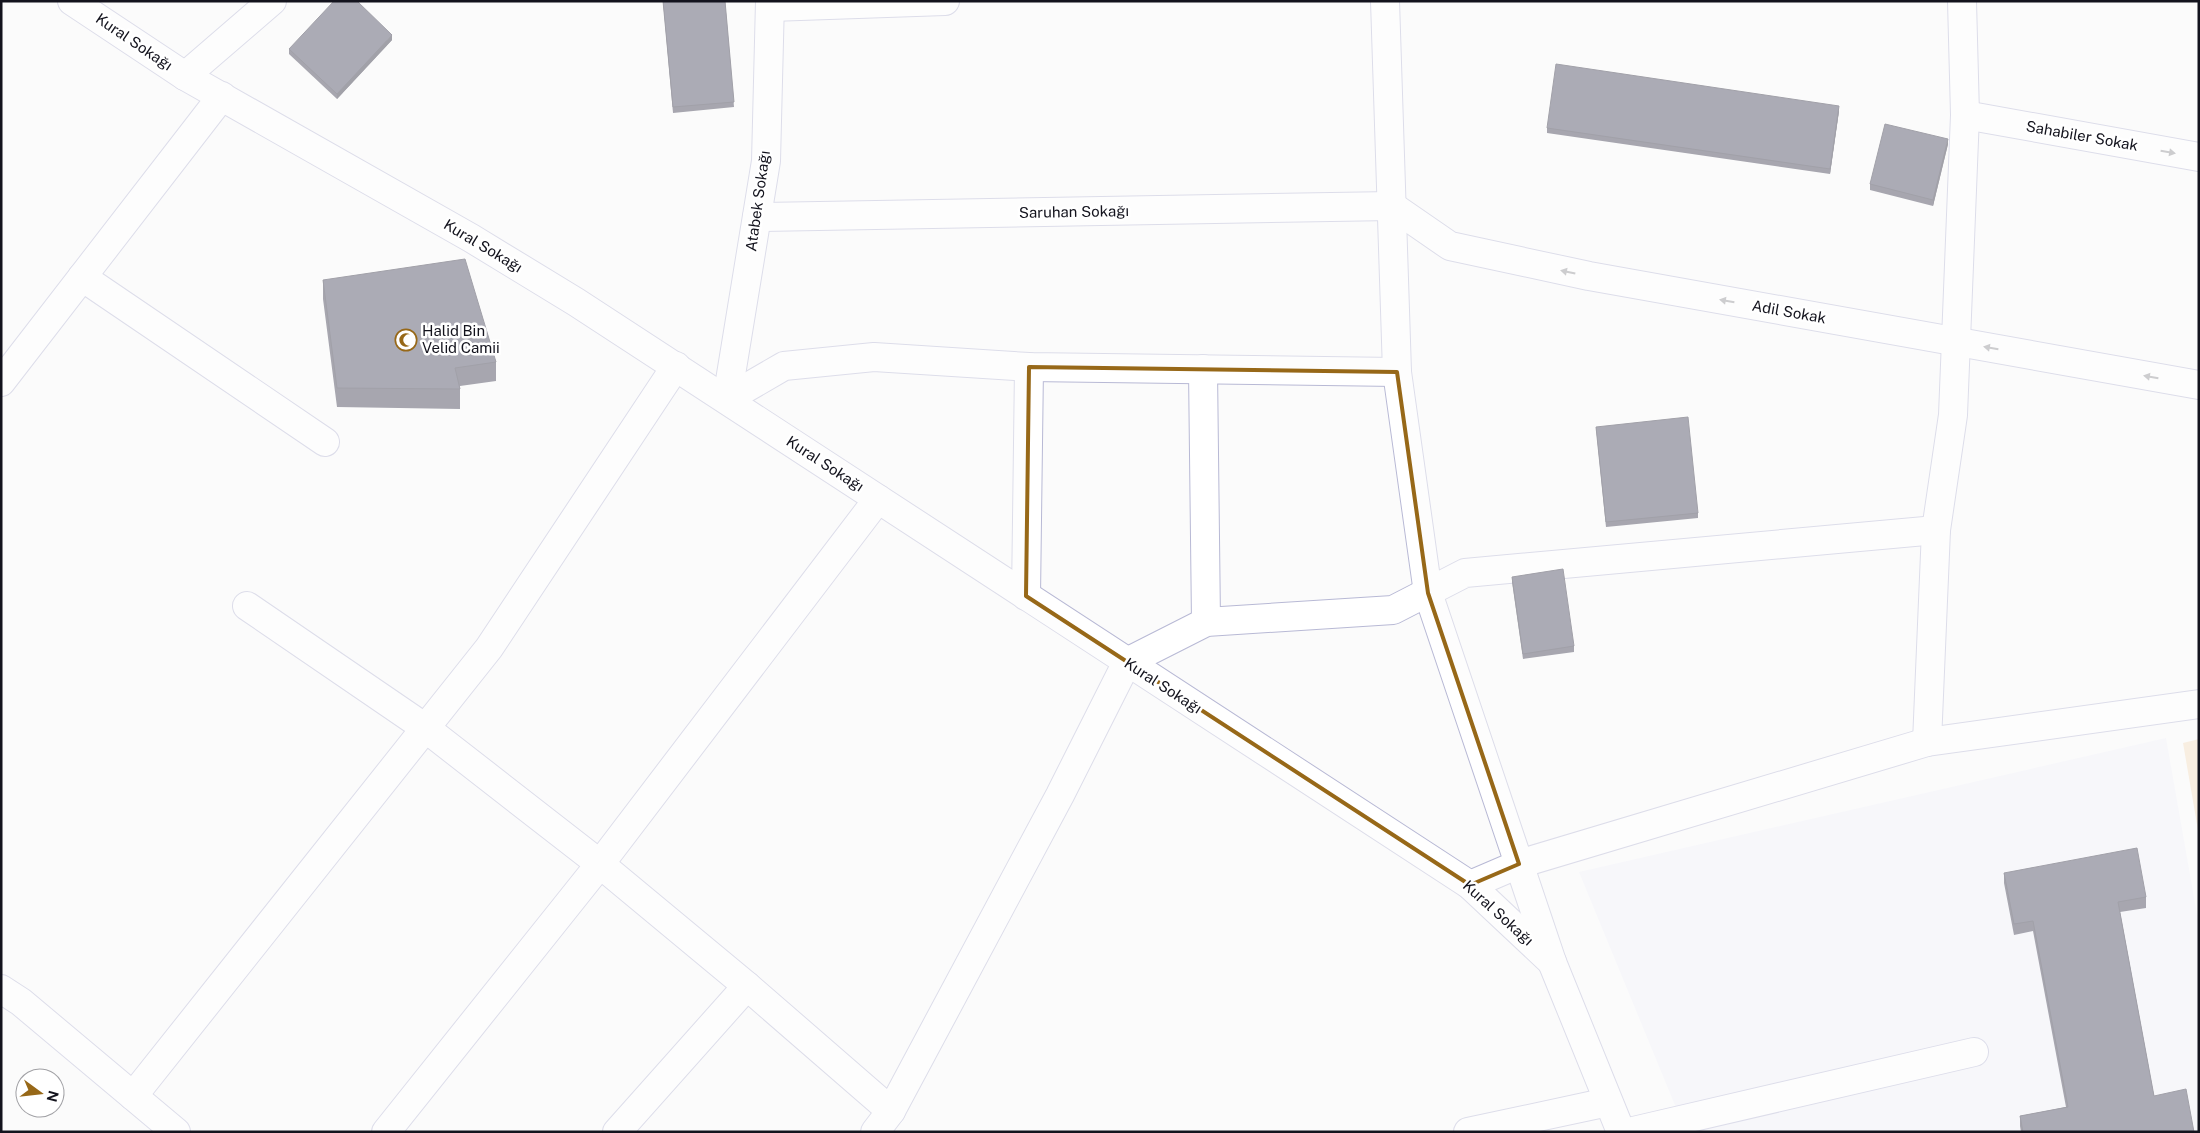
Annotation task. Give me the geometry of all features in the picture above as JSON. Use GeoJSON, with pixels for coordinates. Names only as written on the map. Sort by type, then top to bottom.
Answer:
{"type":"FeatureCollection","features":[{"type":"Feature","properties":{"kind":"street","name":"Kural Sokağı"},"geometry":{"type":"LineString","coordinates":[[72,1],[185,76],[471,238],[727,399],[1470,885],[1552,962]]}},
{"type":"Feature","properties":{"kind":"street"},"geometry":{"type":"LineString","coordinates":[[185,76],[272,1]]}},
{"type":"Feature","properties":{"kind":"street"},"geometry":{"type":"LineString","coordinates":[[771,4],[945,1]]}},
{"type":"Feature","properties":{"kind":"street"},"geometry":{"type":"LineString","coordinates":[[1385,1],[1397,372],[1428,592],[1552,962],[1621,1132]]}},
{"type":"Feature","properties":{"kind":"street"},"geometry":{"type":"LineString","coordinates":[[1927,742],[1936,530],[1953,415],[1965,115],[1962,1]]}},
{"type":"Feature","properties":{"kind":"street","name":"Atabek Sokağı"},"geometry":{"type":"LineString","coordinates":[[727,399],[766,161],[771,4]]}},
{"type":"Feature","properties":{"kind":"street"},"geometry":{"type":"LineString","coordinates":[[1,382],[222,96]]}},
{"type":"Feature","properties":{"kind":"street","name":"Sahabiler Sokak"},"geometry":{"type":"LineString","coordinates":[[1965,115],[2199,157]]}},
{"type":"Feature","properties":{"kind":"street","name":"Saruhan Sokağı"},"geometry":{"type":"LineString","coordinates":[[757,217],[1392,206]]}},
{"type":"Feature","properties":{"kind":"street","name":"Adil Sokak"},"geometry":{"type":"LineString","coordinates":[[1392,206],[1450,246],[1589,276],[2199,385]]}},
{"type":"Feature","properties":{"kind":"street"},"geometry":{"type":"LineString","coordinates":[[82,277],[325,442]]}},
{"type":"Feature","properties":{"kind":"street"},"geometry":{"type":"LineString","coordinates":[[727,399],[784,366],[874,358],[1029,367],[1397,372]]}},
{"type":"Feature","properties":{"kind":"street"},"geometry":{"type":"LineString","coordinates":[[133,1096],[424,727],[489,648],[676,366]]}},
{"type":"Feature","properties":{"kind":"street"},"geometry":{"type":"LineString","coordinates":[[1026,596],[1029,367]]}},
{"type":"Feature","properties":{"kind":"street"},"geometry":{"type":"LineString","coordinates":[[1203,369],[1206,622]]}},
{"type":"Feature","properties":{"kind":"street"},"geometry":{"type":"LineString","coordinates":[[386,1132],[600,864],[878,499]]}},
{"type":"Feature","properties":{"kind":"street"},"geometry":{"type":"LineString","coordinates":[[246,606],[424,727],[600,864],[748,986],[883,1122],[1060,795],[1128,662],[1206,622],[1394,610],[1465,573],[1936,530]]}},
{"type":"Feature","properties":{"kind":"street"},"geometry":{"type":"LineString","coordinates":[[1470,885],[1519,864],[1927,742],[2199,704]]}},
{"type":"Feature","properties":{"kind":"street"},"geometry":{"type":"LineString","coordinates":[[617,1132],[748,986]]}},
{"type":"Feature","properties":{"kind":"street"},"geometry":{"type":"LineString","coordinates":[[1,989],[21,1002],[176,1132]]}},
{"type":"Feature","properties":{"kind":"street"},"geometry":{"type":"LineString","coordinates":[[1629,1132],[1974,1052]]}},
{"type":"Feature","properties":{"kind":"street"},"geometry":{"type":"LineString","coordinates":[[1468,1132],[1608,1102]]}},
{"type":"Feature","properties":{"kind":"highlighted area"},"geometry":{"type":"Polygon","coordinates":[[[1029,367],[1397,372],[1428,593],[1519,864],[1470,885],[1026,596],[1029,367]]]}},
{"type":"Feature","properties":{"kind":"shaded area"},"geometry":{"type":"Polygon","coordinates":[[[2166,738],[2199,926],[2199,1132],[1686,1132],[1579,872],[2166,738]]]}},
{"type":"Feature","properties":{"kind":"shaded area"},"geometry":{"type":"Polygon","coordinates":[[[2199,739],[2199,836],[2183,743],[2199,739]]]}},
{"type":"Feature","properties":{"kind":"building"},"geometry":{"type":"Polygon","coordinates":[[[334,1],[357,1],[392,35],[337,94],[289,49],[334,1]]]}},
{"type":"Feature","properties":{"kind":"building"},"geometry":{"type":"Polygon","coordinates":[[[663,1],[725,1],[734,102],[673,107],[663,1]]]}},
{"type":"Feature","properties":{"kind":"building"},"geometry":{"type":"Polygon","coordinates":[[[1556,64],[1839,106],[1830,169],[1547,128],[1556,64]]]}},
{"type":"Feature","properties":{"kind":"building"},"geometry":{"type":"Polygon","coordinates":[[[1885,124],[1948,139],[1933,200],[1870,184],[1885,124]]]}},
{"type":"Feature","properties":{"kind":"building","name":"Halid Bin Velid Camii"},"geometry":{"type":"Polygon","coordinates":[[[465,259],[496,362],[455,368],[460,389],[337,388],[323,280],[465,259]]]}},
{"type":"Feature","properties":{"kind":"building"},"geometry":{"type":"Polygon","coordinates":[[[1688,417],[1698,513],[1606,522],[1596,427],[1688,417]]]}},
{"type":"Feature","properties":{"kind":"building"},"geometry":{"type":"Polygon","coordinates":[[[1563,569],[1574,646],[1523,654],[1512,577],[1563,569]]]}},
{"type":"Feature","properties":{"kind":"building"},"geometry":{"type":"Polygon","coordinates":[[[2137,848],[2146,897],[2118,902],[2154,1096],[2186,1089],[2194,1132],[2023,1132],[2020,1116],[2068,1107],[2033,921],[2014,924],[2004,873],[2137,848]]]}},
{"type":"Feature","properties":{"kind":"place","name":"Halid Bin Velid Camii"},"geometry":{"type":"Point","coordinates":[406,340]}}]}
